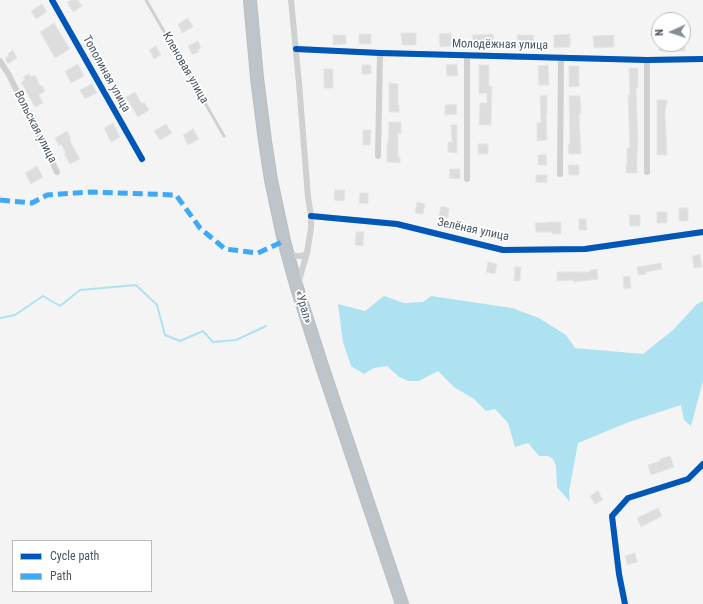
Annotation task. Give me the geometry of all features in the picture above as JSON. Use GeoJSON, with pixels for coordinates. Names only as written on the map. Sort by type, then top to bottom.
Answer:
{"type":"FeatureCollection","features":[{"type":"Feature","properties":{"kind":"highway","name":"«Урал»"},"geometry":{"type":"LineString","coordinates":[[250,0],[257,78],[265,141],[278,215],[287,253],[344,434],[402,604]]}},
{"type":"Feature","properties":{"kind":"street","name":"Тополиная улица"},"geometry":{"type":"LineString","coordinates":[[52,0],[142,159]]}},
{"type":"Feature","properties":{"kind":"street"},"geometry":{"type":"LineString","coordinates":[[291,0],[308,198],[311,216],[311,228],[307,253],[297,288]]}},
{"type":"Feature","properties":{"kind":"street","name":"Молодёжная улица"},"geometry":{"type":"LineString","coordinates":[[296,49],[561,58],[647,60],[703,59]]}},
{"type":"Feature","properties":{"kind":"street"},"geometry":{"type":"LineString","coordinates":[[378,156],[380,53]]}},
{"type":"Feature","properties":{"kind":"street"},"geometry":{"type":"LineString","coordinates":[[467,55],[467,179]]}},
{"type":"Feature","properties":{"kind":"street"},"geometry":{"type":"LineString","coordinates":[[560,174],[561,58]]}},
{"type":"Feature","properties":{"kind":"street"},"geometry":{"type":"LineString","coordinates":[[647,60],[648,172]]}},
{"type":"Feature","properties":{"kind":"street","name":"Вольская улица"},"geometry":{"type":"LineString","coordinates":[[0,61],[9,75],[57,172]]}},
{"type":"Feature","properties":{"kind":"street","name":"Зелёная улица"},"geometry":{"type":"LineString","coordinates":[[311,216],[397,224],[503,250],[585,249],[703,232]]}},
{"type":"Feature","properties":{"kind":"street"},"geometry":{"type":"LineString","coordinates":[[287,253],[301,256],[307,253]]}},
{"type":"Feature","properties":{"kind":"street"},"geometry":{"type":"LineString","coordinates":[[625,604],[619,574],[612,516],[628,498],[688,479],[703,464]]}},
{"type":"Feature","properties":{"kind":"lane","name":"Кленовая улица"},"geometry":{"type":"LineString","coordinates":[[146,0],[224,136]]}},
{"type":"Feature","properties":{"kind":"water"},"geometry":{"type":"Polygon","coordinates":[[[384,296],[404,303],[423,302],[431,296],[512,308],[539,318],[566,335],[575,348],[643,354],[673,330],[697,304],[703,301],[703,381],[691,426],[684,420],[681,405],[629,422],[578,443],[569,491],[570,502],[557,487],[556,466],[553,459],[548,456],[539,456],[528,443],[515,447],[508,423],[495,409],[486,411],[474,399],[454,387],[438,371],[419,381],[408,381],[399,377],[387,366],[374,368],[364,374],[351,366],[343,342],[338,304],[365,311],[384,296]]]}},
{"type":"Feature","properties":{"kind":"building"},"geometry":{"type":"Polygon","coordinates":[[[78,0],[82,6],[73,12],[67,2],[78,0]]]}},
{"type":"Feature","properties":{"kind":"building"},"geometry":{"type":"Polygon","coordinates":[[[42,4],[47,12],[36,19],[31,11],[42,4]]]}},
{"type":"Feature","properties":{"kind":"building"},"geometry":{"type":"Polygon","coordinates":[[[188,18],[193,27],[182,33],[178,24],[188,18]]]}},
{"type":"Feature","properties":{"kind":"building"},"geometry":{"type":"Polygon","coordinates":[[[54,23],[70,49],[55,58],[40,32],[54,23]]]}},
{"type":"Feature","properties":{"kind":"building"},"geometry":{"type":"Polygon","coordinates":[[[401,33],[416,33],[416,45],[402,45],[401,33]]]}},
{"type":"Feature","properties":{"kind":"building"},"geometry":{"type":"Polygon","coordinates":[[[451,33],[452,46],[440,47],[439,34],[451,33]]]}},
{"type":"Feature","properties":{"kind":"building"},"geometry":{"type":"Polygon","coordinates":[[[359,34],[371,34],[371,44],[359,44],[359,34]]]}},
{"type":"Feature","properties":{"kind":"building"},"geometry":{"type":"Polygon","coordinates":[[[493,34],[494,46],[473,47],[472,35],[493,34]]]}},
{"type":"Feature","properties":{"kind":"building"},"geometry":{"type":"Polygon","coordinates":[[[570,34],[570,47],[554,48],[554,35],[570,34]]]}},
{"type":"Feature","properties":{"kind":"building"},"geometry":{"type":"Polygon","coordinates":[[[333,35],[346,35],[346,44],[333,45],[333,35]]]}},
{"type":"Feature","properties":{"kind":"building"},"geometry":{"type":"Polygon","coordinates":[[[517,35],[533,35],[534,46],[518,47],[517,35]]]}},
{"type":"Feature","properties":{"kind":"building"},"geometry":{"type":"Polygon","coordinates":[[[614,35],[614,47],[594,48],[593,36],[614,35]]]}},
{"type":"Feature","properties":{"kind":"building"},"geometry":{"type":"Polygon","coordinates":[[[198,41],[201,48],[198,50],[199,52],[192,55],[188,46],[198,41]]]}},
{"type":"Feature","properties":{"kind":"building"},"geometry":{"type":"Polygon","coordinates":[[[156,46],[161,55],[154,59],[149,50],[156,46]]]}},
{"type":"Feature","properties":{"kind":"building"},"geometry":{"type":"Polygon","coordinates":[[[13,50],[17,58],[8,64],[5,58],[9,56],[8,54],[13,50]]]}},
{"type":"Feature","properties":{"kind":"building"},"geometry":{"type":"Polygon","coordinates":[[[78,64],[84,76],[71,83],[65,71],[78,64]]]}},
{"type":"Feature","properties":{"kind":"building"},"geometry":{"type":"Polygon","coordinates":[[[457,64],[458,76],[447,76],[446,65],[457,64]]]}},
{"type":"Feature","properties":{"kind":"building"},"geometry":{"type":"Polygon","coordinates":[[[362,65],[371,65],[371,74],[362,74],[362,65]]]}},
{"type":"Feature","properties":{"kind":"building"},"geometry":{"type":"Polygon","coordinates":[[[479,65],[489,65],[489,86],[492,86],[491,125],[479,125],[480,103],[487,103],[487,93],[479,94],[479,65]]]}},
{"type":"Feature","properties":{"kind":"building"},"geometry":{"type":"Polygon","coordinates":[[[548,65],[549,85],[539,85],[538,66],[548,65]]]}},
{"type":"Feature","properties":{"kind":"building"},"geometry":{"type":"Polygon","coordinates":[[[569,66],[579,66],[579,86],[569,87],[569,66]]]}},
{"type":"Feature","properties":{"kind":"building"},"geometry":{"type":"Polygon","coordinates":[[[629,68],[638,68],[638,88],[636,88],[638,141],[637,173],[626,173],[627,148],[630,148],[628,95],[630,95],[629,68]]]}},
{"type":"Feature","properties":{"kind":"building"},"geometry":{"type":"Polygon","coordinates":[[[324,69],[333,69],[333,88],[324,88],[324,69]]]}},
{"type":"Feature","properties":{"kind":"building"},"geometry":{"type":"Polygon","coordinates":[[[29,74],[31,77],[35,75],[40,86],[42,85],[45,91],[39,95],[43,103],[35,107],[21,82],[25,80],[23,77],[29,74]]]}},
{"type":"Feature","properties":{"kind":"building"},"geometry":{"type":"Polygon","coordinates":[[[389,83],[398,84],[399,112],[389,112],[389,83]]]}},
{"type":"Feature","properties":{"kind":"building"},"geometry":{"type":"Polygon","coordinates":[[[92,84],[97,93],[85,99],[80,90],[92,84]]]}},
{"type":"Feature","properties":{"kind":"building"},"geometry":{"type":"Polygon","coordinates":[[[135,92],[142,104],[144,102],[149,110],[138,117],[126,97],[135,92]]]}},
{"type":"Feature","properties":{"kind":"building"},"geometry":{"type":"Polygon","coordinates":[[[547,95],[547,140],[537,141],[537,123],[541,123],[540,96],[547,95]]]}},
{"type":"Feature","properties":{"kind":"building"},"geometry":{"type":"Polygon","coordinates":[[[569,96],[580,96],[581,114],[579,114],[581,154],[569,154],[569,96]]]}},
{"type":"Feature","properties":{"kind":"building"},"geometry":{"type":"Polygon","coordinates":[[[657,100],[667,100],[665,113],[667,155],[657,155],[657,100]]]}},
{"type":"Feature","properties":{"kind":"building"},"geometry":{"type":"Polygon","coordinates":[[[456,104],[457,114],[445,115],[445,105],[456,104]]]}},
{"type":"Feature","properties":{"kind":"building"},"geometry":{"type":"Polygon","coordinates":[[[389,122],[401,122],[401,134],[398,133],[398,157],[400,157],[400,163],[387,162],[389,122]]]}},
{"type":"Feature","properties":{"kind":"building"},"geometry":{"type":"Polygon","coordinates":[[[113,123],[120,137],[111,142],[104,128],[113,123]]]}},
{"type":"Feature","properties":{"kind":"building"},"geometry":{"type":"Polygon","coordinates":[[[166,124],[172,133],[160,140],[154,131],[166,124]]]}},
{"type":"Feature","properties":{"kind":"building"},"geometry":{"type":"Polygon","coordinates":[[[451,125],[457,125],[457,153],[448,152],[448,142],[452,142],[451,125]]]}},
{"type":"Feature","properties":{"kind":"building"},"geometry":{"type":"Polygon","coordinates":[[[193,129],[199,139],[188,145],[183,135],[193,129]]]}},
{"type":"Feature","properties":{"kind":"building"},"geometry":{"type":"Polygon","coordinates":[[[363,130],[371,130],[370,145],[363,145],[363,130]]]}},
{"type":"Feature","properties":{"kind":"building"},"geometry":{"type":"Polygon","coordinates":[[[67,131],[71,138],[69,139],[80,159],[70,164],[64,154],[66,153],[61,144],[59,146],[55,138],[67,131]]]}},
{"type":"Feature","properties":{"kind":"building"},"geometry":{"type":"Polygon","coordinates":[[[478,144],[488,144],[488,154],[478,154],[478,144]]]}},
{"type":"Feature","properties":{"kind":"building"},"geometry":{"type":"Polygon","coordinates":[[[546,154],[547,165],[538,165],[538,155],[546,154]]]}},
{"type":"Feature","properties":{"kind":"building"},"geometry":{"type":"Polygon","coordinates":[[[568,165],[579,165],[579,175],[569,175],[568,165]]]}},
{"type":"Feature","properties":{"kind":"building"},"geometry":{"type":"Polygon","coordinates":[[[37,166],[43,177],[31,184],[25,173],[37,166]]]}},
{"type":"Feature","properties":{"kind":"building"},"geometry":{"type":"Polygon","coordinates":[[[450,169],[460,169],[460,179],[449,178],[450,169]]]}},
{"type":"Feature","properties":{"kind":"building"},"geometry":{"type":"Polygon","coordinates":[[[536,175],[547,175],[547,183],[536,182],[536,175]]]}},
{"type":"Feature","properties":{"kind":"building"},"geometry":{"type":"Polygon","coordinates":[[[335,190],[345,190],[344,201],[334,200],[335,190]]]}},
{"type":"Feature","properties":{"kind":"building"},"geometry":{"type":"Polygon","coordinates":[[[360,193],[368,193],[368,204],[359,203],[360,193]]]}},
{"type":"Feature","properties":{"kind":"building"},"geometry":{"type":"Polygon","coordinates":[[[417,202],[425,204],[423,214],[415,213],[417,202]]]}},
{"type":"Feature","properties":{"kind":"building"},"geometry":{"type":"Polygon","coordinates":[[[441,206],[449,208],[448,217],[439,216],[441,206]]]}},
{"type":"Feature","properties":{"kind":"building"},"geometry":{"type":"Polygon","coordinates":[[[679,208],[688,208],[688,221],[679,221],[679,208]]]}},
{"type":"Feature","properties":{"kind":"building"},"geometry":{"type":"Polygon","coordinates":[[[657,212],[667,212],[667,223],[657,223],[657,212]]]}},
{"type":"Feature","properties":{"kind":"building"},"geometry":{"type":"Polygon","coordinates":[[[629,215],[640,215],[640,226],[630,226],[629,215]]]}},
{"type":"Feature","properties":{"kind":"building"},"geometry":{"type":"Polygon","coordinates":[[[579,219],[586,219],[587,230],[579,230],[579,219]]]}},
{"type":"Feature","properties":{"kind":"building"},"geometry":{"type":"Polygon","coordinates":[[[561,222],[561,234],[552,234],[552,232],[536,232],[535,223],[561,222]]]}},
{"type":"Feature","properties":{"kind":"building"},"geometry":{"type":"Polygon","coordinates":[[[356,232],[364,232],[363,246],[355,245],[356,232]]]}},
{"type":"Feature","properties":{"kind":"building"},"geometry":{"type":"Polygon","coordinates":[[[700,254],[702,267],[694,268],[692,256],[700,254]]]}},
{"type":"Feature","properties":{"kind":"building"},"geometry":{"type":"Polygon","coordinates":[[[488,262],[497,264],[495,274],[486,272],[488,262]]]}},
{"type":"Feature","properties":{"kind":"building"},"geometry":{"type":"Polygon","coordinates":[[[661,263],[662,269],[638,275],[637,267],[661,263]]]}},
{"type":"Feature","properties":{"kind":"building"},"geometry":{"type":"Polygon","coordinates":[[[515,267],[521,267],[520,281],[514,281],[515,267]]]}},
{"type":"Feature","properties":{"kind":"building"},"geometry":{"type":"Polygon","coordinates":[[[597,269],[598,279],[573,282],[573,280],[557,281],[557,272],[590,272],[590,270],[597,269]]]}},
{"type":"Feature","properties":{"kind":"building"},"geometry":{"type":"Polygon","coordinates":[[[630,276],[631,288],[624,289],[623,277],[630,276]]]}},
{"type":"Feature","properties":{"kind":"building"},"geometry":{"type":"Polygon","coordinates":[[[670,456],[674,467],[651,475],[648,465],[670,456]]]}},
{"type":"Feature","properties":{"kind":"building"},"geometry":{"type":"Polygon","coordinates":[[[598,491],[603,500],[595,504],[590,496],[598,491]]]}},
{"type":"Feature","properties":{"kind":"building"},"geometry":{"type":"Polygon","coordinates":[[[658,508],[662,516],[641,527],[637,518],[658,508]]]}},
{"type":"Feature","properties":{"kind":"building"},"geometry":{"type":"Polygon","coordinates":[[[635,553],[637,562],[627,565],[625,556],[635,553]]]}},
{"type":"Feature","properties":{"kind":"waterway"},"geometry":{"type":"LineString","coordinates":[[0,318],[15,315],[43,296],[60,306],[80,290],[136,285],[157,305],[165,335],[180,341],[203,331],[213,342],[236,340],[266,326]]}},
{"type":"Feature","properties":{"kind":"marked path"},"geometry":{"type":"LineString","coordinates":[[0,200],[32,203],[47,195],[90,192],[176,195],[200,228],[225,249],[258,253],[284,241]]}},
{"type":"Feature","properties":{"kind":"cycle path"},"geometry":{"type":"LineString","coordinates":[[52,0],[142,159]]}},
{"type":"Feature","properties":{"kind":"cycle path"},"geometry":{"type":"LineString","coordinates":[[296,49],[380,53],[647,60],[703,59]]}},
{"type":"Feature","properties":{"kind":"cycle path"},"geometry":{"type":"LineString","coordinates":[[311,216],[397,224],[503,250],[585,249],[703,232]]}},
{"type":"Feature","properties":{"kind":"cycle path"},"geometry":{"type":"LineString","coordinates":[[625,604],[619,574],[612,516],[628,498],[688,479],[703,464]]}}]}
